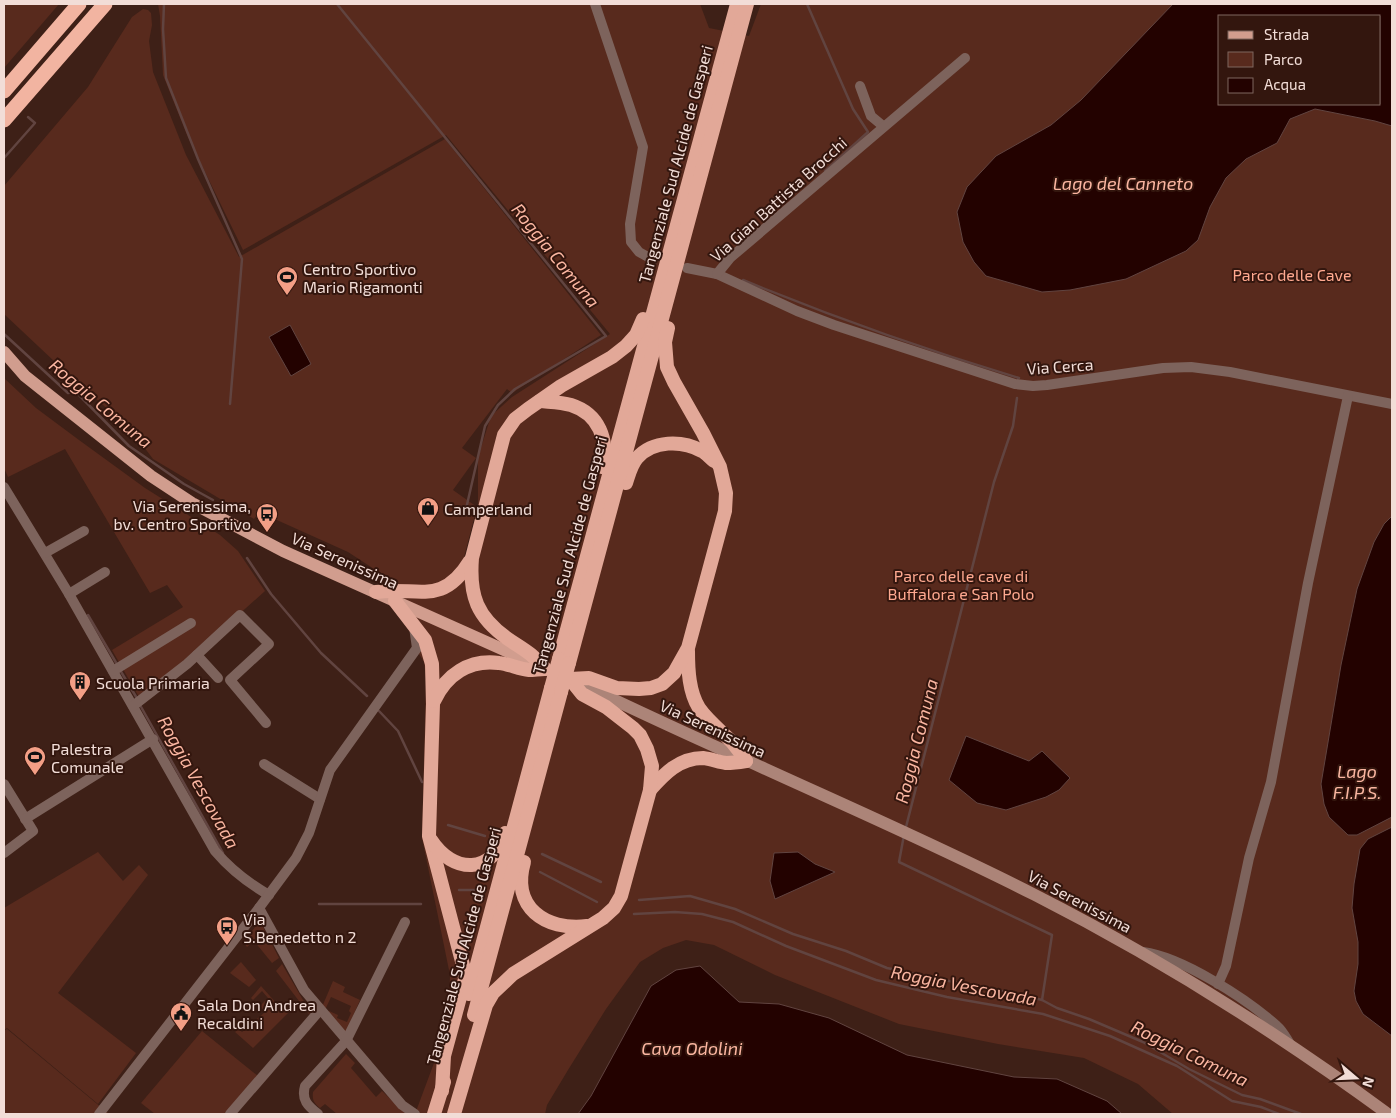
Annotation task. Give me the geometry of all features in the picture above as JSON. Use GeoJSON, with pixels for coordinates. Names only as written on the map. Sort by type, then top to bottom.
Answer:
{"type":"FeatureCollection","features":[{"type":"Feature","properties":{"kind":"highway"},"geometry":{"type":"LineString","coordinates":[[4,91],[79,4]]}},
{"type":"Feature","properties":{"kind":"highway"},"geometry":{"type":"LineString","coordinates":[[4,120],[105,4]]}},
{"type":"Feature","properties":{"kind":"highway","name":"Tangenziale Sud Alcide de Gasperi"},"geometry":{"type":"LineString","coordinates":[[438,1114],[496,938],[540,771],[556,690],[593,575],[737,4]]}},
{"type":"Feature","properties":{"kind":"highway","name":"Tangenziale Sud Alcide de Gasperi"},"geometry":{"type":"LineString","coordinates":[[564,661],[586,559],[747,4]]}},
{"type":"Feature","properties":{"kind":"highway"},"geometry":{"type":"LineString","coordinates":[[545,668],[535,656],[498,632],[484,617],[476,605],[470,578],[472,558],[504,435],[515,418],[561,386],[612,356],[636,336],[644,318],[660,258],[677,242]]}},
{"type":"Feature","properties":{"kind":"highway"},"geometry":{"type":"LineString","coordinates":[[570,679],[589,678],[617,688],[651,688],[662,684],[674,673],[688,648],[725,511],[726,494],[720,467],[667,367],[665,342],[682,275],[677,242]]}},
{"type":"Feature","properties":{"kind":"highway"},"geometry":{"type":"LineString","coordinates":[[540,401],[571,405],[589,415],[602,432],[605,452],[587,521],[584,539],[586,559]]}},
{"type":"Feature","properties":{"kind":"highway"},"geometry":{"type":"LineString","coordinates":[[593,575],[606,554],[613,536],[630,470],[636,458],[658,445],[679,443],[704,452],[720,467]]}},
{"type":"Feature","properties":{"kind":"highway"},"geometry":{"type":"LineString","coordinates":[[376,592],[392,590],[424,593],[438,590],[462,574],[472,558]]}},
{"type":"Feature","properties":{"kind":"highway"},"geometry":{"type":"LineString","coordinates":[[396,601],[425,640],[432,664],[433,704],[429,836],[464,969],[464,979],[444,1056],[442,1090]]}},
{"type":"Feature","properties":{"kind":"highway"},"geometry":{"type":"LineString","coordinates":[[650,790],[664,773],[688,760],[702,758],[727,763],[746,761],[734,744],[715,727],[699,707],[691,688],[688,669],[688,648]]}},
{"type":"Feature","properties":{"kind":"highway"},"geometry":{"type":"LineString","coordinates":[[433,704],[440,688],[449,677],[463,668],[474,664],[499,662],[530,670],[545,668]]}},
{"type":"Feature","properties":{"kind":"highway"},"geometry":{"type":"LineString","coordinates":[[454,1114],[486,1005],[493,993],[513,974],[593,925],[614,908],[621,896],[650,790],[652,766],[640,735],[622,719],[582,694],[570,679]]}},
{"type":"Feature","properties":{"kind":"highway","name":"Tangenziale Sud Alcide de Gasperi"},"geometry":{"type":"LineString","coordinates":[[438,1114],[442,1090],[488,926],[541,723],[556,690]]}},
{"type":"Feature","properties":{"kind":"highway"},"geometry":{"type":"LineString","coordinates":[[429,836],[438,851],[456,862],[476,865],[490,859],[498,850],[504,837],[526,754],[541,723]]}},
{"type":"Feature","properties":{"kind":"highway"},"geometry":{"type":"LineString","coordinates":[[540,771],[540,803],[522,867],[521,884],[523,894],[534,912],[546,922],[572,928],[593,925]]}},
{"type":"Feature","properties":{"kind":"main road","name":"Via Serenissima"},"geometry":{"type":"LineString","coordinates":[[4,352],[25,376],[151,476],[192,503],[283,551],[570,679],[978,866],[1046,900],[1139,951],[1220,1000],[1322,1066],[1388,1114]]}},
{"type":"Feature","properties":{"kind":"main road","name":"Via Serenissima"},"geometry":{"type":"LineString","coordinates":[[4,365],[25,376]]}},
{"type":"Feature","properties":{"kind":"street"},"geometry":{"type":"LineString","coordinates":[[595,4],[643,147],[630,233],[631,242],[639,252],[648,257]]}},
{"type":"Feature","properties":{"kind":"street","name":"Via Gian Battista Brocchi"},"geometry":{"type":"LineString","coordinates":[[687,268],[717,274],[730,258],[965,58]]}},
{"type":"Feature","properties":{"kind":"street"},"geometry":{"type":"LineString","coordinates":[[860,86],[871,116],[883,126]]}},
{"type":"Feature","properties":{"kind":"street","name":"Via Cerca"},"geometry":{"type":"LineString","coordinates":[[717,274],[797,311],[834,325],[1015,384],[1047,385],[1163,368],[1192,367],[1230,372],[1392,404]]}},
{"type":"Feature","properties":{"kind":"street"},"geometry":{"type":"LineString","coordinates":[[1218,984],[1226,966],[1249,858],[1272,782],[1308,583],[1348,396]]}},
{"type":"Feature","properties":{"kind":"street"},"geometry":{"type":"LineString","coordinates":[[4,487],[113,671],[137,702],[153,739],[215,851],[230,868],[247,882],[269,895]]}},
{"type":"Feature","properties":{"kind":"street"},"geometry":{"type":"LineString","coordinates":[[44,554],[84,531]]}},
{"type":"Feature","properties":{"kind":"street"},"geometry":{"type":"LineString","coordinates":[[69,594],[105,572]]}},
{"type":"Feature","properties":{"kind":"street"},"geometry":{"type":"LineString","coordinates":[[137,702],[197,655],[240,615],[269,644],[230,680],[266,723]]}},
{"type":"Feature","properties":{"kind":"street"},"geometry":{"type":"LineString","coordinates":[[113,671],[191,623]]}},
{"type":"Feature","properties":{"kind":"street"},"geometry":{"type":"LineString","coordinates":[[99,1114],[296,858],[309,833],[330,770],[417,648],[414,625]]}},
{"type":"Feature","properties":{"kind":"street"},"geometry":{"type":"LineString","coordinates":[[197,655],[218,678]]}},
{"type":"Feature","properties":{"kind":"street"},"geometry":{"type":"LineString","coordinates":[[25,819],[153,739]]}},
{"type":"Feature","properties":{"kind":"street"},"geometry":{"type":"LineString","coordinates":[[264,764],[320,799]]}},
{"type":"Feature","properties":{"kind":"street"},"geometry":{"type":"LineString","coordinates":[[4,784],[33,831],[4,853]]}},
{"type":"Feature","properties":{"kind":"street"},"geometry":{"type":"LineString","coordinates":[[259,908],[304,990],[402,1105],[415,1114]]}},
{"type":"Feature","properties":{"kind":"street"},"geometry":{"type":"LineString","coordinates":[[318,1114],[304,1099],[305,1086],[346,1041],[405,922]]}},
{"type":"Feature","properties":{"kind":"street"},"geometry":{"type":"LineString","coordinates":[[1139,951],[1168,958],[1218,984],[1278,1026],[1292,1046]]}},
{"type":"Feature","properties":{"kind":"street"},"geometry":{"type":"LineString","coordinates":[[230,1114],[320,1010]]}},
{"type":"Feature","properties":{"kind":"green space"},"geometry":{"type":"Polygon","coordinates":[[[4,4],[59,4],[4,68],[4,4]]]}},
{"type":"Feature","properties":{"kind":"green space","name":"Parco delle cave di Buffalora e San Polo"},"geometry":{"type":"Polygon","coordinates":[[[158,4],[700,4],[709,28],[749,36],[761,4],[1392,4],[1392,1114],[1173,1114],[1138,1084],[1084,1058],[998,1044],[899,1024],[775,975],[714,945],[686,940],[663,948],[640,962],[606,1009],[547,1105],[545,1114],[415,1114],[434,1063],[449,1005],[450,975],[422,838],[426,679],[424,662],[419,654],[399,595],[412,598],[437,597],[464,565],[478,506],[478,457],[491,416],[512,397],[610,334],[446,135],[243,250],[187,135],[163,75],[158,4]]]}},
{"type":"Feature","properties":{"kind":"green space","name":"Centro Sportivo Mario Rigamonti"},"geometry":{"type":"Polygon","coordinates":[[[143,9],[151,13],[152,25],[149,41],[153,72],[186,155],[239,257],[445,139],[601,335],[512,393],[507,389],[462,448],[476,458],[453,490],[477,507],[462,565],[452,578],[430,587],[397,584],[348,552],[259,512],[254,519],[153,459],[132,431],[4,314],[4,186],[88,87],[132,17],[143,9]]]}},
{"type":"Feature","properties":{"kind":"green space"},"geometry":{"type":"Polygon","coordinates":[[[4,378],[36,408],[145,488],[220,535],[238,551],[265,591],[185,663],[139,697],[112,650],[183,607],[167,585],[150,593],[65,449],[8,477],[4,468],[4,378]]]}},
{"type":"Feature","properties":{"kind":"green space"},"geometry":{"type":"Polygon","coordinates":[[[98,852],[123,881],[139,865],[148,875],[58,993],[136,1053],[98,1104],[7,1028],[4,1030],[4,908],[98,852]]]}},
{"type":"Feature","properties":{"kind":"green space"},"geometry":{"type":"Polygon","coordinates":[[[262,925],[279,958],[272,963],[254,941],[247,947],[243,942],[256,926],[262,925]]]}},
{"type":"Feature","properties":{"kind":"green space"},"geometry":{"type":"Polygon","coordinates":[[[241,962],[256,980],[249,987],[230,973],[241,962]]]}},
{"type":"Feature","properties":{"kind":"green space"},"geometry":{"type":"Polygon","coordinates":[[[282,964],[303,1000],[312,1011],[309,1014],[276,971],[282,964]]]}},
{"type":"Feature","properties":{"kind":"green space"},"geometry":{"type":"Polygon","coordinates":[[[333,981],[345,987],[343,992],[360,1000],[346,1032],[328,1013],[329,1011],[338,1015],[337,1018],[347,1022],[351,1013],[349,1011],[351,1006],[331,997],[325,1010],[322,1007],[333,981]]]}},
{"type":"Feature","properties":{"kind":"green space"},"geometry":{"type":"Polygon","coordinates":[[[261,986],[278,1005],[281,1002],[289,1012],[253,1048],[235,1032],[239,1029],[242,1032],[265,1012],[260,1006],[268,998],[262,991],[253,1000],[251,998],[261,986]]]}},
{"type":"Feature","properties":{"kind":"green space"},"geometry":{"type":"Polygon","coordinates":[[[7,1029],[108,1113],[4,1114],[4,1031],[7,1029]]]}},
{"type":"Feature","properties":{"kind":"green space"},"geometry":{"type":"Polygon","coordinates":[[[202,1031],[258,1076],[224,1114],[155,1114],[141,1103],[202,1031]]]}},
{"type":"Feature","properties":{"kind":"green space"},"geometry":{"type":"Polygon","coordinates":[[[346,1054],[355,1063],[351,1068],[376,1097],[382,1091],[406,1114],[337,1114],[325,1104],[320,1108],[316,1105],[313,1099],[313,1092],[346,1054]]]}},
{"type":"Feature","properties":{"kind":"water","name":"Lago del Canneto"},"geometry":{"type":"Polygon","coordinates":[[[1173,4],[1392,4],[1392,126],[1315,109],[1290,119],[1277,143],[1246,159],[1226,178],[1210,207],[1198,240],[1186,251],[1126,279],[1070,290],[1042,292],[986,276],[974,262],[963,242],[957,212],[967,187],[996,156],[1051,125],[1081,100],[1173,4]]]}},
{"type":"Feature","properties":{"kind":"water"},"geometry":{"type":"Polygon","coordinates":[[[290,325],[311,364],[291,376],[269,337],[290,325]]]}},
{"type":"Feature","properties":{"kind":"water","name":"Lago F.I.P.S."},"geometry":{"type":"Polygon","coordinates":[[[1392,516],[1392,817],[1357,835],[1348,835],[1329,817],[1324,804],[1321,784],[1341,665],[1357,589],[1374,542],[1384,524],[1392,516]]]}},
{"type":"Feature","properties":{"kind":"water"},"geometry":{"type":"Polygon","coordinates":[[[966,736],[1029,761],[1042,751],[1070,778],[1059,790],[1046,797],[1006,810],[977,803],[949,780],[966,736]]]}},
{"type":"Feature","properties":{"kind":"water","name":"Lago F.I.P.S."},"geometry":{"type":"Polygon","coordinates":[[[1392,827],[1392,1036],[1363,1014],[1356,1001],[1354,991],[1358,964],[1358,942],[1352,908],[1360,849],[1368,839],[1392,827]]]}},
{"type":"Feature","properties":{"kind":"water"},"geometry":{"type":"Polygon","coordinates":[[[798,852],[815,864],[835,872],[775,899],[770,881],[774,853],[798,852]]]}},
{"type":"Feature","properties":{"kind":"water","name":"Cava Odolini"},"geometry":{"type":"Polygon","coordinates":[[[700,966],[739,1002],[779,1004],[829,1018],[907,1055],[1014,1077],[1057,1079],[1107,1101],[1122,1114],[578,1114],[591,1096],[651,986],[676,970],[700,966]]]}},
{"type":"Feature","properties":{"kind":"waterway","name":"Roggia Comuna"},"geometry":{"type":"LineString","coordinates":[[164,4],[163,29],[166,78],[198,159],[242,259],[230,404]]}},
{"type":"Feature","properties":{"kind":"waterway","name":"Roggia Comuna"},"geometry":{"type":"LineString","coordinates":[[337,4],[606,336],[515,389],[498,405],[485,426],[466,509]]}},
{"type":"Feature","properties":{"kind":"waterway","name":"Roggia Comuna"},"geometry":{"type":"LineString","coordinates":[[807,4],[853,109],[868,132],[825,171]]}},
{"type":"Feature","properties":{"kind":"waterway","name":"Roggia Comuna"},"geometry":{"type":"LineString","coordinates":[[4,158],[35,123],[28,117]]}},
{"type":"Feature","properties":{"kind":"waterway","name":"Roggia Comuna"},"geometry":{"type":"LineString","coordinates":[[743,280],[880,332],[1019,378]]}},
{"type":"Feature","properties":{"kind":"waterway","name":"Roggia Comuna"},"geometry":{"type":"LineString","coordinates":[[4,334],[68,393],[76,392],[129,446],[184,484],[213,500]]}},
{"type":"Feature","properties":{"kind":"waterway","name":"Roggia Comuna"},"geometry":{"type":"LineString","coordinates":[[906,827],[994,482],[1013,426],[1017,398]]}},
{"type":"Feature","properties":{"kind":"waterway","name":"Roggia Comuna"},"geometry":{"type":"LineString","coordinates":[[247,558],[271,594],[321,653],[367,696]]}},
{"type":"Feature","properties":{"kind":"waterway","name":"Roggia Vescovada"},"geometry":{"type":"LineString","coordinates":[[88,615],[118,666]]}},
{"type":"Feature","properties":{"kind":"waterway","name":"Roggia Vescovada"},"geometry":{"type":"LineString","coordinates":[[120,670],[138,700]]}},
{"type":"Feature","properties":{"kind":"waterway","name":"Roggia Vescovada"},"geometry":{"type":"LineString","coordinates":[[140,705],[223,853]]}},
{"type":"Feature","properties":{"kind":"waterway","name":"Roggia Comuna"},"geometry":{"type":"LineString","coordinates":[[379,711],[398,731],[422,782]]}},
{"type":"Feature","properties":{"kind":"waterway","name":"Roggia Comuna"},"geometry":{"type":"LineString","coordinates":[[448,825],[485,836]]}},
{"type":"Feature","properties":{"kind":"waterway","name":"Roggia Comuna"},"geometry":{"type":"LineString","coordinates":[[904,835],[899,862],[1052,935],[1042,1000]]}},
{"type":"Feature","properties":{"kind":"waterway","name":"Roggia Comuna"},"geometry":{"type":"LineString","coordinates":[[542,854],[601,882]]}},
{"type":"Feature","properties":{"kind":"waterway","name":"Roggia Vescovada"},"geometry":{"type":"LineString","coordinates":[[540,872],[597,902]]}},
{"type":"Feature","properties":{"kind":"waterway","name":"Roggia Vescovada"},"geometry":{"type":"LineString","coordinates":[[459,890],[476,890]]}},
{"type":"Feature","properties":{"kind":"waterway","name":"Roggia Comuna"},"geometry":{"type":"LineString","coordinates":[[639,900],[690,896],[735,909],[793,934],[846,951],[887,968],[1042,1000],[1057,1008],[1089,1019],[1143,1042],[1189,1069],[1242,1095],[1260,1099],[1301,1114]]}},
{"type":"Feature","properties":{"kind":"waterway","name":"Roggia Vescovada"},"geometry":{"type":"LineString","coordinates":[[319,904],[421,904]]}},
{"type":"Feature","properties":{"kind":"waterway","name":"Roggia Vescovada"},"geometry":{"type":"LineString","coordinates":[[634,914],[675,912],[702,914],[733,922],[786,946],[876,980],[947,997],[1043,1014],[1110,1036],[1177,1066],[1232,1101],[1261,1107],[1279,1114]]}},
{"type":"Feature","properties":{"kind":"tunnel"},"geometry":{"type":"LineString","coordinates":[[648,257],[673,264]]}},
{"type":"Feature","properties":{"kind":"place","name":"Centro Sportivo Mario Rigamonti"},"geometry":{"type":"Point","coordinates":[287,296]}},
{"type":"Feature","properties":{"kind":"place","name":"Camperland"},"geometry":{"type":"Point","coordinates":[428,527]}},
{"type":"Feature","properties":{"kind":"place","name":"Via Serenissima, bv. Centro Sportivo"},"geometry":{"type":"Point","coordinates":[267,533]}},
{"type":"Feature","properties":{"kind":"place","name":"Scuola Primaria"},"geometry":{"type":"Point","coordinates":[80,701]}},
{"type":"Feature","properties":{"kind":"place","name":"Palestra Comunale"},"geometry":{"type":"Point","coordinates":[35,776]}},
{"type":"Feature","properties":{"kind":"place","name":"Via S.Benedetto n 2"},"geometry":{"type":"Point","coordinates":[227,946]}},
{"type":"Feature","properties":{"kind":"place","name":"Sala Don Andrea Recaldini"},"geometry":{"type":"Point","coordinates":[181,1032]}},
{"type":"Feature","properties":{"kind":"park label","name":"Parco delle Cave"},"geometry":{"type":"Point","coordinates":[1292,274]}}]}
